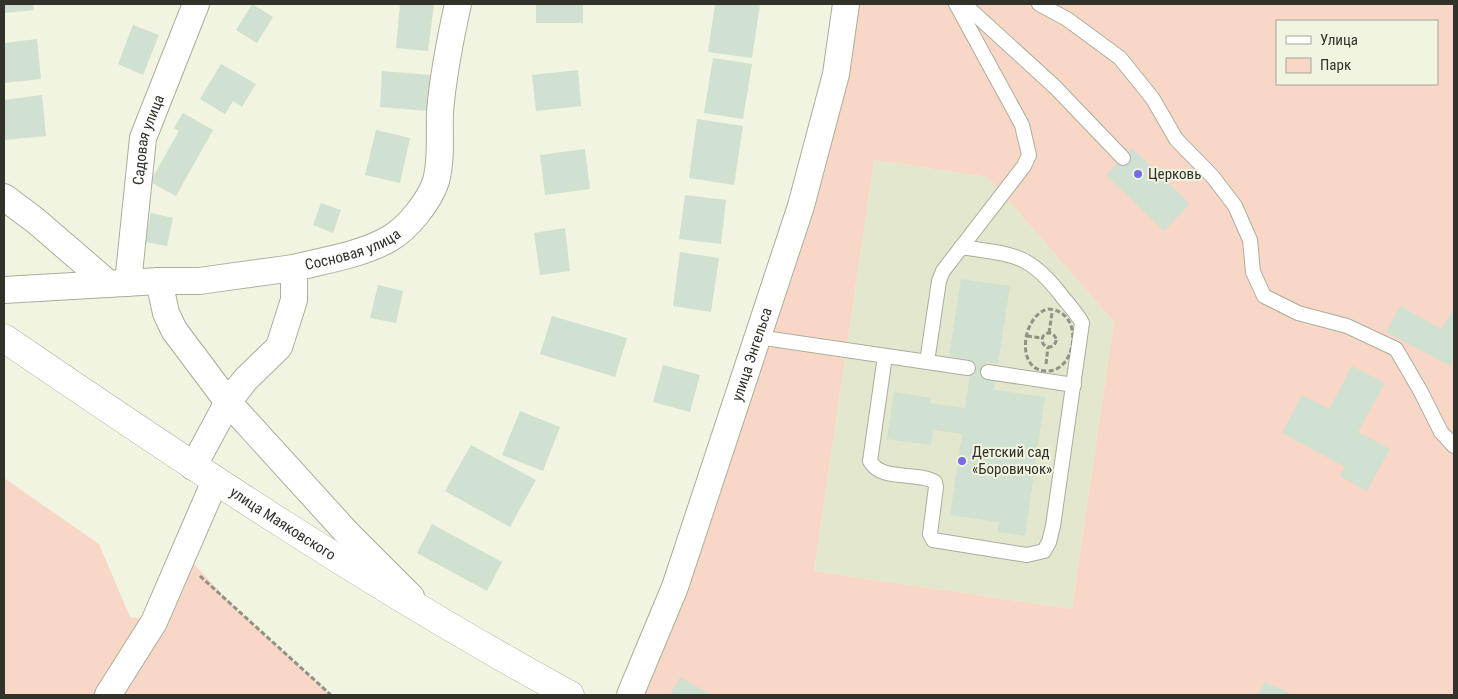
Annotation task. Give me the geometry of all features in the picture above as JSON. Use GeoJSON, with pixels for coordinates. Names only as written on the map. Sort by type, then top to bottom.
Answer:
{"type":"FeatureCollection","features":[{"type":"Feature","properties":{"kind":"main road","name":"улица Маяковского"},"geometry":{"type":"LineString","coordinates":[[4,338],[204,474],[426,612],[570,695]]}},
{"type":"Feature","properties":{"kind":"street","name":"Садовая улица"},"geometry":{"type":"LineString","coordinates":[[119,284],[143,138],[196,4]]}},
{"type":"Feature","properties":{"kind":"street","name":"Сосновая улица"},"geometry":{"type":"LineString","coordinates":[[108,695],[154,622],[184,553],[204,474],[228,402],[245,380],[280,347],[294,300],[294,268],[361,251],[389,239],[421,208],[436,181],[440,150],[440,113],[448,47],[458,4]]}},
{"type":"Feature","properties":{"kind":"street","name":"улица Энгельса"},"geometry":{"type":"LineString","coordinates":[[630,695],[675,587],[801,206],[836,74],[846,4]]}},
{"type":"Feature","properties":{"kind":"street"},"geometry":{"type":"LineString","coordinates":[[4,197],[119,284]]}},
{"type":"Feature","properties":{"kind":"street"},"geometry":{"type":"LineString","coordinates":[[4,290],[159,280],[199,281],[294,268]]}},
{"type":"Feature","properties":{"kind":"street"},"geometry":{"type":"LineString","coordinates":[[159,280],[166,313],[174,330],[228,402],[348,534],[426,612]]}},
{"type":"Feature","properties":{"kind":"lane"},"geometry":{"type":"LineString","coordinates":[[927,362],[939,281],[949,261],[962,248],[1024,166],[1029,155],[1022,125],[956,4]]}},
{"type":"Feature","properties":{"kind":"lane"},"geometry":{"type":"LineString","coordinates":[[964,4],[1055,87],[1123,158]]}},
{"type":"Feature","properties":{"kind":"lane"},"geometry":{"type":"LineString","coordinates":[[1039,4],[1067,18],[1120,58],[1153,98],[1176,139],[1213,177],[1235,206],[1250,240],[1253,272],[1264,296],[1298,313],[1347,326],[1396,349],[1441,432],[1454,446]]}},
{"type":"Feature","properties":{"kind":"lane"},"geometry":{"type":"LineString","coordinates":[[885,356],[870,461],[874,468],[881,471],[923,477],[935,482],[930,534],[936,542],[1027,555],[1044,551],[1049,542],[1053,526],[1082,326],[1080,320],[1051,282],[1031,263],[1021,258],[962,248]]}},
{"type":"Feature","properties":{"kind":"lane"},"geometry":{"type":"LineString","coordinates":[[758,337],[968,368]]}},
{"type":"Feature","properties":{"kind":"lane"},"geometry":{"type":"LineString","coordinates":[[988,372],[1074,385]]}},
{"type":"Feature","properties":{"kind":"path"},"geometry":{"type":"LineString","coordinates":[[1050,333],[1053,309]]}},
{"type":"Feature","properties":{"kind":"path"},"geometry":{"type":"LineString","coordinates":[[1053,309],[1062,312],[1068,317],[1073,331],[1069,354],[1062,367],[1048,371],[1034,367],[1026,355],[1027,336],[1031,321],[1035,315],[1041,311],[1053,309]]}},
{"type":"Feature","properties":{"kind":"path"},"geometry":{"type":"LineString","coordinates":[[1042,338],[1045,334],[1050,333]]}},
{"type":"Feature","properties":{"kind":"path"},"geometry":{"type":"LineString","coordinates":[[1042,338],[1046,347],[1055,344],[1054,334],[1050,333]]}},
{"type":"Feature","properties":{"kind":"path"},"geometry":{"type":"LineString","coordinates":[[1027,336],[1042,338]]}},
{"type":"Feature","properties":{"kind":"path"},"geometry":{"type":"LineString","coordinates":[[184,553],[202,578],[330,695]]}},
{"type":"Feature","properties":{"kind":"shaded area","name":"Детский сад «Боровичок»"},"geometry":{"type":"Polygon","coordinates":[[[874,160],[988,177],[1114,322],[1072,609],[814,571],[874,160]]]}},
{"type":"Feature","properties":{"kind":"green space"},"geometry":{"type":"Polygon","coordinates":[[[846,4],[1454,4],[1454,695],[630,695],[801,206],[846,4]],[[874,160],[814,571],[1072,609],[1114,322],[988,177],[874,160]]]}},
{"type":"Feature","properties":{"kind":"green space"},"geometry":{"type":"Polygon","coordinates":[[[4,478],[99,544],[130,617],[154,621],[184,553],[232,605],[331,695],[4,695],[4,478]]]}},
{"type":"Feature","properties":{"kind":"building"},"geometry":{"type":"Polygon","coordinates":[[[4,4],[33,4],[34,10],[4,13],[4,4]]]}},
{"type":"Feature","properties":{"kind":"building"},"geometry":{"type":"Polygon","coordinates":[[[252,4],[273,17],[257,43],[236,30],[252,4]]]}},
{"type":"Feature","properties":{"kind":"building"},"geometry":{"type":"Polygon","coordinates":[[[400,4],[434,4],[428,51],[396,48],[400,4]]]}},
{"type":"Feature","properties":{"kind":"building"},"geometry":{"type":"Polygon","coordinates":[[[536,4],[583,4],[583,23],[536,23],[536,4]]]}},
{"type":"Feature","properties":{"kind":"building"},"geometry":{"type":"Polygon","coordinates":[[[715,4],[760,4],[752,58],[708,52],[715,4]]]}},
{"type":"Feature","properties":{"kind":"building"},"geometry":{"type":"Polygon","coordinates":[[[133,25],[159,35],[143,75],[118,64],[133,25]]]}},
{"type":"Feature","properties":{"kind":"building"},"geometry":{"type":"Polygon","coordinates":[[[37,39],[41,79],[4,83],[4,43],[37,39]]]}},
{"type":"Feature","properties":{"kind":"building"},"geometry":{"type":"Polygon","coordinates":[[[713,58],[752,64],[743,119],[704,113],[713,58]]]}},
{"type":"Feature","properties":{"kind":"building"},"geometry":{"type":"Polygon","coordinates":[[[221,64],[256,84],[242,107],[233,101],[225,114],[200,99],[221,64]]]}},
{"type":"Feature","properties":{"kind":"building"},"geometry":{"type":"Polygon","coordinates":[[[578,70],[581,106],[536,111],[532,75],[578,70]]]}},
{"type":"Feature","properties":{"kind":"building"},"geometry":{"type":"Polygon","coordinates":[[[382,71],[430,75],[428,111],[380,107],[382,71]]]}},
{"type":"Feature","properties":{"kind":"building"},"geometry":{"type":"Polygon","coordinates":[[[42,95],[46,136],[4,140],[4,100],[42,95]]]}},
{"type":"Feature","properties":{"kind":"building"},"geometry":{"type":"Polygon","coordinates":[[[183,113],[213,130],[176,196],[150,182],[179,131],[174,128],[183,113]]]}},
{"type":"Feature","properties":{"kind":"building"},"geometry":{"type":"Polygon","coordinates":[[[697,119],[743,126],[734,185],[689,178],[697,119]]]}},
{"type":"Feature","properties":{"kind":"building"},"geometry":{"type":"Polygon","coordinates":[[[376,130],[410,138],[400,183],[365,175],[376,130]]]}},
{"type":"Feature","properties":{"kind":"building"},"geometry":{"type":"Polygon","coordinates":[[[1132,148],[1190,204],[1164,231],[1106,175],[1132,148]]]}},
{"type":"Feature","properties":{"kind":"building"},"geometry":{"type":"Polygon","coordinates":[[[585,149],[590,189],[545,195],[540,155],[585,149]]]}},
{"type":"Feature","properties":{"kind":"building"},"geometry":{"type":"Polygon","coordinates":[[[685,195],[726,200],[721,244],[679,239],[685,195]]]}},
{"type":"Feature","properties":{"kind":"building"},"geometry":{"type":"Polygon","coordinates":[[[321,203],[341,210],[333,233],[313,225],[321,203]]]}},
{"type":"Feature","properties":{"kind":"building"},"geometry":{"type":"Polygon","coordinates":[[[151,213],[173,218],[167,246],[145,242],[151,213]]]}},
{"type":"Feature","properties":{"kind":"building"},"geometry":{"type":"Polygon","coordinates":[[[565,228],[570,271],[540,275],[534,233],[565,228]]]}},
{"type":"Feature","properties":{"kind":"building"},"geometry":{"type":"Polygon","coordinates":[[[680,252],[719,258],[711,312],[673,306],[680,252]]]}},
{"type":"Feature","properties":{"kind":"building"},"geometry":{"type":"Polygon","coordinates":[[[961,279],[1010,286],[998,364],[987,362],[985,377],[996,379],[994,390],[1045,397],[1025,536],[998,532],[999,522],[950,515],[962,434],[933,430],[931,445],[887,439],[894,392],[931,398],[930,403],[965,408],[972,360],[949,356],[961,279]]]}},
{"type":"Feature","properties":{"kind":"building"},"geometry":{"type":"Polygon","coordinates":[[[378,285],[403,291],[396,323],[370,318],[378,285]]]}},
{"type":"Feature","properties":{"kind":"building"},"geometry":{"type":"Polygon","coordinates":[[[1400,306],[1442,329],[1452,311],[1454,313],[1454,358],[1450,366],[1386,332],[1400,306]]]}},
{"type":"Feature","properties":{"kind":"building"},"geometry":{"type":"Polygon","coordinates":[[[552,316],[627,338],[615,377],[540,354],[552,316]]]}},
{"type":"Feature","properties":{"kind":"building"},"geometry":{"type":"Polygon","coordinates":[[[663,365],[700,375],[690,412],[653,402],[663,365]]]}},
{"type":"Feature","properties":{"kind":"building"},"geometry":{"type":"Polygon","coordinates":[[[1352,366],[1385,383],[1358,432],[1390,449],[1367,491],[1340,476],[1345,467],[1282,433],[1302,395],[1329,409],[1352,366]]]}},
{"type":"Feature","properties":{"kind":"building"},"geometry":{"type":"Polygon","coordinates":[[[520,411],[560,427],[543,471],[502,455],[520,411]]]}},
{"type":"Feature","properties":{"kind":"building"},"geometry":{"type":"Polygon","coordinates":[[[471,445],[536,480],[510,527],[445,491],[471,445]]]}},
{"type":"Feature","properties":{"kind":"building"},"geometry":{"type":"Polygon","coordinates":[[[432,524],[502,562],[487,591],[417,553],[432,524]]]}},
{"type":"Feature","properties":{"kind":"building"},"geometry":{"type":"Polygon","coordinates":[[[680,677],[712,695],[670,695],[680,677]]]}},
{"type":"Feature","properties":{"kind":"building"},"geometry":{"type":"Polygon","coordinates":[[[1265,682],[1294,695],[1258,695],[1265,682]]]}},
{"type":"Feature","properties":{"kind":"place","name":"Церковь"},"geometry":{"type":"Point","coordinates":[1138,174]}},
{"type":"Feature","properties":{"kind":"place","name":"Детский сад «Боровичок»"},"geometry":{"type":"Point","coordinates":[962,461]}}]}
